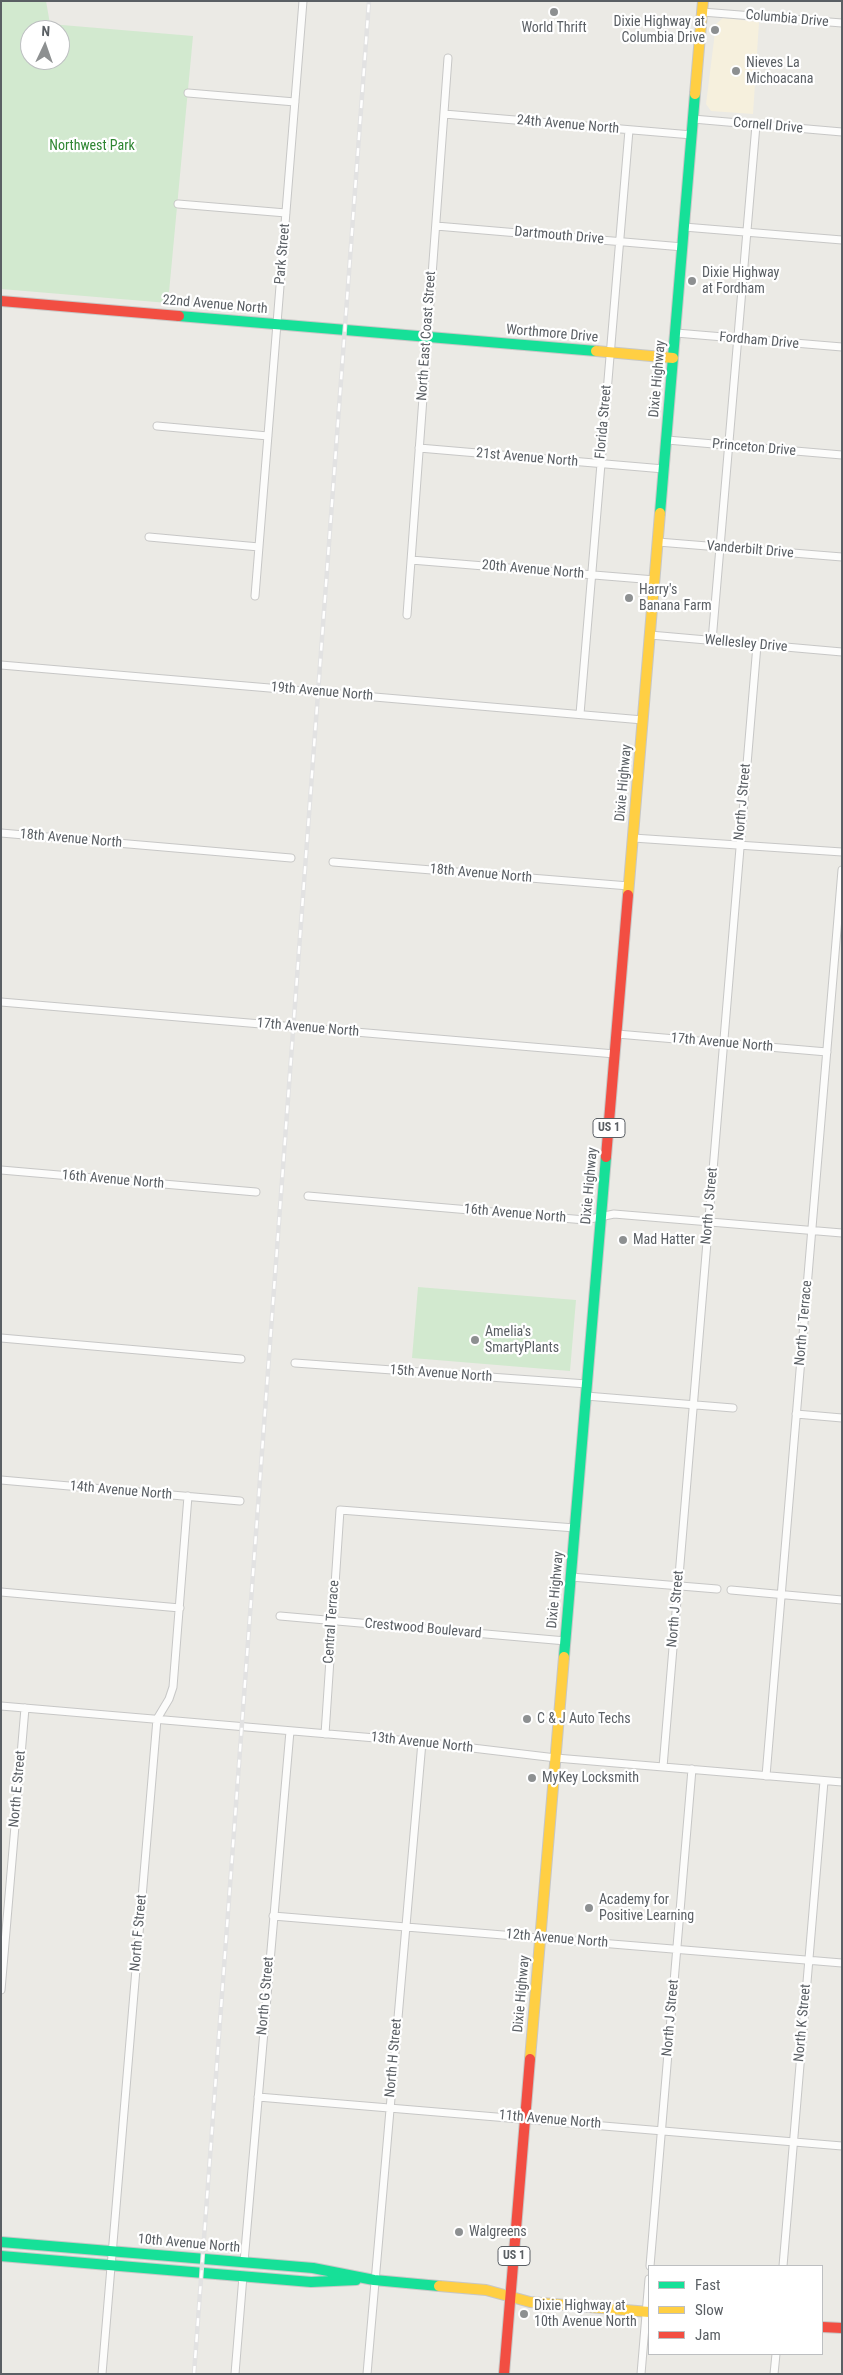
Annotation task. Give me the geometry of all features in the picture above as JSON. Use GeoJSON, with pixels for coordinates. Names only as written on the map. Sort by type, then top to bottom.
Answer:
{"type":"FeatureCollection","features":[{"type":"Feature","properties":{"kind":"main road","name":"Dixie Highway"},"geometry":{"type":"LineString","coordinates":[[504,2374],[702,6]]}},
{"type":"Feature","properties":{"kind":"main road","name":"22nd Avenue North"},"geometry":{"type":"LineString","coordinates":[[1,301],[427,337]]}},
{"type":"Feature","properties":{"kind":"main road","name":"Worthmore Drive"},"geometry":{"type":"LineString","coordinates":[[427,337],[674,358]]}},
{"type":"Feature","properties":{"kind":"main road","name":"10th Avenue North"},"geometry":{"type":"LineString","coordinates":[[1,2242],[313,2268],[374,2280],[486,2290],[530,2302],[648,2312]]}},
{"type":"Feature","properties":{"kind":"main road","name":"10th Avenue North"},"geometry":{"type":"LineString","coordinates":[[1,2256],[311,2282],[374,2280]]}},
{"type":"Feature","properties":{"kind":"main road"},"geometry":{"type":"LineString","coordinates":[[823,2327],[842,2328]]}},
{"type":"Feature","properties":{"kind":"street","name":"Park Street"},"geometry":{"type":"LineString","coordinates":[[255,596],[303,1]]}},
{"type":"Feature","properties":{"kind":"street","name":"Columbia Drive"},"geometry":{"type":"LineString","coordinates":[[702,6],[842,24]]}},
{"type":"Feature","properties":{"kind":"street","name":"North East Coast Street"},"geometry":{"type":"LineString","coordinates":[[407,615],[448,58]]}},
{"type":"Feature","properties":{"kind":"street"},"geometry":{"type":"LineString","coordinates":[[188,93],[295,102]]}},
{"type":"Feature","properties":{"kind":"street","name":"24th Avenue North"},"geometry":{"type":"LineString","coordinates":[[444,114],[692,135]]}},
{"type":"Feature","properties":{"kind":"street","name":"Cornell Drive"},"geometry":{"type":"LineString","coordinates":[[693,119],[842,132]]}},
{"type":"Feature","properties":{"kind":"street"},"geometry":{"type":"LineString","coordinates":[[712,641],[756,125]]}},
{"type":"Feature","properties":{"kind":"street","name":"Florida Street"},"geometry":{"type":"LineString","coordinates":[[580,714],[629,130]]}},
{"type":"Feature","properties":{"kind":"street"},"geometry":{"type":"LineString","coordinates":[[178,204],[286,213]]}},
{"type":"Feature","properties":{"kind":"street","name":"Dartmouth Drive"},"geometry":{"type":"LineString","coordinates":[[436,226],[683,247]]}},
{"type":"Feature","properties":{"kind":"street"},"geometry":{"type":"LineString","coordinates":[[684,227],[842,240]]}},
{"type":"Feature","properties":{"kind":"street","name":"Fordham Drive"},"geometry":{"type":"LineString","coordinates":[[676,333],[842,348]]}},
{"type":"Feature","properties":{"kind":"street"},"geometry":{"type":"LineString","coordinates":[[157,426],[268,436]]}},
{"type":"Feature","properties":{"kind":"street","name":"Princeton Drive"},"geometry":{"type":"LineString","coordinates":[[667,440],[842,455]]}},
{"type":"Feature","properties":{"kind":"street","name":"21st Avenue North"},"geometry":{"type":"LineString","coordinates":[[419,448],[664,469]]}},
{"type":"Feature","properties":{"kind":"street"},"geometry":{"type":"LineString","coordinates":[[150,537],[259,547]]}},
{"type":"Feature","properties":{"kind":"street","name":"Vanderbilt Drive"},"geometry":{"type":"LineString","coordinates":[[658,542],[842,557]]}},
{"type":"Feature","properties":{"kind":"street","name":"20th Avenue North"},"geometry":{"type":"LineString","coordinates":[[411,560],[655,580]]}},
{"type":"Feature","properties":{"kind":"street","name":"Wellesley Drive"},"geometry":{"type":"LineString","coordinates":[[650,635],[842,652]]}},
{"type":"Feature","properties":{"kind":"street","name":"North J Street"},"geometry":{"type":"LineString","coordinates":[[663,1767],[757,645]]}},
{"type":"Feature","properties":{"kind":"street","name":"19th Avenue North"},"geometry":{"type":"LineString","coordinates":[[1,665],[643,720]]}},
{"type":"Feature","properties":{"kind":"street","name":"18th Avenue North"},"geometry":{"type":"LineString","coordinates":[[1,833],[291,858]]}},
{"type":"Feature","properties":{"kind":"street"},"geometry":{"type":"LineString","coordinates":[[633,838],[842,852]]}},
{"type":"Feature","properties":{"kind":"street","name":"18th Avenue North"},"geometry":{"type":"LineString","coordinates":[[334,862],[629,886]]}},
{"type":"Feature","properties":{"kind":"street","name":"North J Terrace"},"geometry":{"type":"LineString","coordinates":[[766,1776],[842,870]]}},
{"type":"Feature","properties":{"kind":"street","name":"17th Avenue North"},"geometry":{"type":"LineString","coordinates":[[1,1002],[615,1054]]}},
{"type":"Feature","properties":{"kind":"street","name":"17th Avenue North"},"geometry":{"type":"LineString","coordinates":[[617,1034],[827,1052]]}},
{"type":"Feature","properties":{"kind":"street","name":"16th Avenue North"},"geometry":{"type":"LineString","coordinates":[[1,1170],[256,1192]]}},
{"type":"Feature","properties":{"kind":"street","name":"16th Avenue North"},"geometry":{"type":"LineString","coordinates":[[308,1196],[586,1220],[614,1214],[842,1233]]}},
{"type":"Feature","properties":{"kind":"street"},"geometry":{"type":"LineString","coordinates":[[1,1338],[241,1359]]}},
{"type":"Feature","properties":{"kind":"street","name":"15th Avenue North"},"geometry":{"type":"LineString","coordinates":[[295,1363],[587,1384]]}},
{"type":"Feature","properties":{"kind":"street"},"geometry":{"type":"LineString","coordinates":[[586,1396],[733,1408]]}},
{"type":"Feature","properties":{"kind":"street"},"geometry":{"type":"LineString","coordinates":[[796,1414],[842,1418]]}},
{"type":"Feature","properties":{"kind":"street","name":"14th Avenue North"},"geometry":{"type":"LineString","coordinates":[[1,1480],[240,1501]]}},
{"type":"Feature","properties":{"kind":"street","name":"North F Street"},"geometry":{"type":"LineString","coordinates":[[102,2374],[157,1719],[169,1700],[174,1687],[188,1496]]}},
{"type":"Feature","properties":{"kind":"street","name":"Central Terrace"},"geometry":{"type":"LineString","coordinates":[[325,1734],[340,1510],[575,1528]]}},
{"type":"Feature","properties":{"kind":"street"},"geometry":{"type":"LineString","coordinates":[[571,1577],[717,1589]]}},
{"type":"Feature","properties":{"kind":"street"},"geometry":{"type":"LineString","coordinates":[[731,1590],[842,1600]]}},
{"type":"Feature","properties":{"kind":"street"},"geometry":{"type":"LineString","coordinates":[[1,1592],[180,1608]]}},
{"type":"Feature","properties":{"kind":"street","name":"Crestwood Boulevard"},"geometry":{"type":"LineString","coordinates":[[280,1616],[566,1640]]}},
{"type":"Feature","properties":{"kind":"street","name":"13th Avenue North"},"geometry":{"type":"LineString","coordinates":[[1,1706],[422,1742],[556,1758],[842,1782]]}},
{"type":"Feature","properties":{"kind":"street","name":"North E Street"},"geometry":{"type":"LineString","coordinates":[[1,1990],[25,1708]]}},
{"type":"Feature","properties":{"kind":"street","name":"North G Street"},"geometry":{"type":"LineString","coordinates":[[244,2262],[290,1731]]}},
{"type":"Feature","properties":{"kind":"street","name":"North H Street"},"geometry":{"type":"LineString","coordinates":[[367,2374],[422,1742]]}},
{"type":"Feature","properties":{"kind":"street","name":"North J Street"},"geometry":{"type":"LineString","coordinates":[[650,2265],[692,1769]]}},
{"type":"Feature","properties":{"kind":"street","name":"North K Street"},"geometry":{"type":"LineString","coordinates":[[783,2265],[824,1781]]}},
{"type":"Feature","properties":{"kind":"street","name":"12th Avenue North"},"geometry":{"type":"LineString","coordinates":[[273,1916],[842,1963]]}},
{"type":"Feature","properties":{"kind":"street","name":"11th Avenue North"},"geometry":{"type":"LineString","coordinates":[[258,2097],[842,2146]]}},
{"type":"Feature","properties":{"kind":"street"},"geometry":{"type":"LineString","coordinates":[[235,2374],[243,2276]]}},
{"type":"Feature","properties":{"kind":"street"},"geometry":{"type":"LineString","coordinates":[[641,2374],[648,2312]]}},
{"type":"Feature","properties":{"kind":"street"},"geometry":{"type":"LineString","coordinates":[[774,2374],[776,2355]]}},
{"type":"Feature","properties":{"kind":"shaded area"},"geometry":{"type":"Polygon","coordinates":[[[723,18],[759,22],[753,114],[711,111],[706,104],[716,24],[723,18]]]}},
{"type":"Feature","properties":{"kind":"green space","name":"Northwest Park"},"geometry":{"type":"Polygon","coordinates":[[[1,1],[46,1],[49,20],[20,20],[20,70],[70,70],[70,26],[193,36],[168,303],[1,289],[1,1]]]}},
{"type":"Feature","properties":{"kind":"green space"},"geometry":{"type":"Polygon","coordinates":[[[418,1287],[576,1300],[570,1371],[412,1358],[418,1287]]]}},
{"type":"Feature","properties":{"kind":"railway"},"geometry":{"type":"LineString","coordinates":[[194,2374],[369,1]]}},
{"type":"Feature","properties":{"kind":"traffic: fast"},"geometry":{"type":"LineString","coordinates":[[660,513],[695,94]]}},
{"type":"Feature","properties":{"kind":"traffic: fast"},"geometry":{"type":"LineString","coordinates":[[179,316],[596,351]]}},
{"type":"Feature","properties":{"kind":"traffic: fast"},"geometry":{"type":"LineString","coordinates":[[564,1657],[606,1157]]}},
{"type":"Feature","properties":{"kind":"traffic: fast"},"geometry":{"type":"LineString","coordinates":[[1,2242],[313,2268],[374,2280],[439,2286]]}},
{"type":"Feature","properties":{"kind":"traffic: fast"},"geometry":{"type":"LineString","coordinates":[[1,2256],[311,2282],[356,2280]]}},
{"type":"Feature","properties":{"kind":"traffic: slow"},"geometry":{"type":"LineString","coordinates":[[695,94],[703,1]]}},
{"type":"Feature","properties":{"kind":"traffic: slow"},"geometry":{"type":"LineString","coordinates":[[596,351],[673,358]]}},
{"type":"Feature","properties":{"kind":"traffic: slow"},"geometry":{"type":"LineString","coordinates":[[628,895],[660,513]]}},
{"type":"Feature","properties":{"kind":"traffic: slow"},"geometry":{"type":"LineString","coordinates":[[530,2059],[564,1657]]}},
{"type":"Feature","properties":{"kind":"traffic: slow"},"geometry":{"type":"LineString","coordinates":[[439,2286],[486,2290],[530,2302],[648,2312]]}},
{"type":"Feature","properties":{"kind":"traffic: jam"},"geometry":{"type":"LineString","coordinates":[[1,301],[179,316]]}},
{"type":"Feature","properties":{"kind":"traffic: jam"},"geometry":{"type":"LineString","coordinates":[[606,1157],[628,895]]}},
{"type":"Feature","properties":{"kind":"traffic: jam"},"geometry":{"type":"LineString","coordinates":[[504,2374],[530,2059]]}},
{"type":"Feature","properties":{"kind":"traffic: jam"},"geometry":{"type":"LineString","coordinates":[[823,2327],[842,2328]]}},
{"type":"Feature","properties":{"kind":"place","name":"World Thrift"},"geometry":{"type":"Point","coordinates":[554,12]}},
{"type":"Feature","properties":{"kind":"place","name":"Dixie Highway at Columbia Drive"},"geometry":{"type":"Point","coordinates":[715,30]}},
{"type":"Feature","properties":{"kind":"place","name":"Nieves La Michoacana"},"geometry":{"type":"Point","coordinates":[736,71]}},
{"type":"Feature","properties":{"kind":"place","name":"Dixie Highway at Fordham"},"geometry":{"type":"Point","coordinates":[692,281]}},
{"type":"Feature","properties":{"kind":"place","name":"Harry's Banana Farm"},"geometry":{"type":"Point","coordinates":[629,598]}},
{"type":"Feature","properties":{"kind":"place","name":"Mad Hatter"},"geometry":{"type":"Point","coordinates":[623,1240]}},
{"type":"Feature","properties":{"kind":"place","name":"Amelia's SmartyPlants"},"geometry":{"type":"Point","coordinates":[475,1340]}},
{"type":"Feature","properties":{"kind":"place","name":"C & J Auto Techs"},"geometry":{"type":"Point","coordinates":[527,1719]}},
{"type":"Feature","properties":{"kind":"place","name":"MyKey Locksmith"},"geometry":{"type":"Point","coordinates":[532,1778]}},
{"type":"Feature","properties":{"kind":"place","name":"Academy for Positive Learning"},"geometry":{"type":"Point","coordinates":[589,1908]}},
{"type":"Feature","properties":{"kind":"place","name":"Walgreens"},"geometry":{"type":"Point","coordinates":[459,2232]}},
{"type":"Feature","properties":{"kind":"place","name":"Dixie Highway at 10th Avenue North"},"geometry":{"type":"Point","coordinates":[524,2314]}}]}
